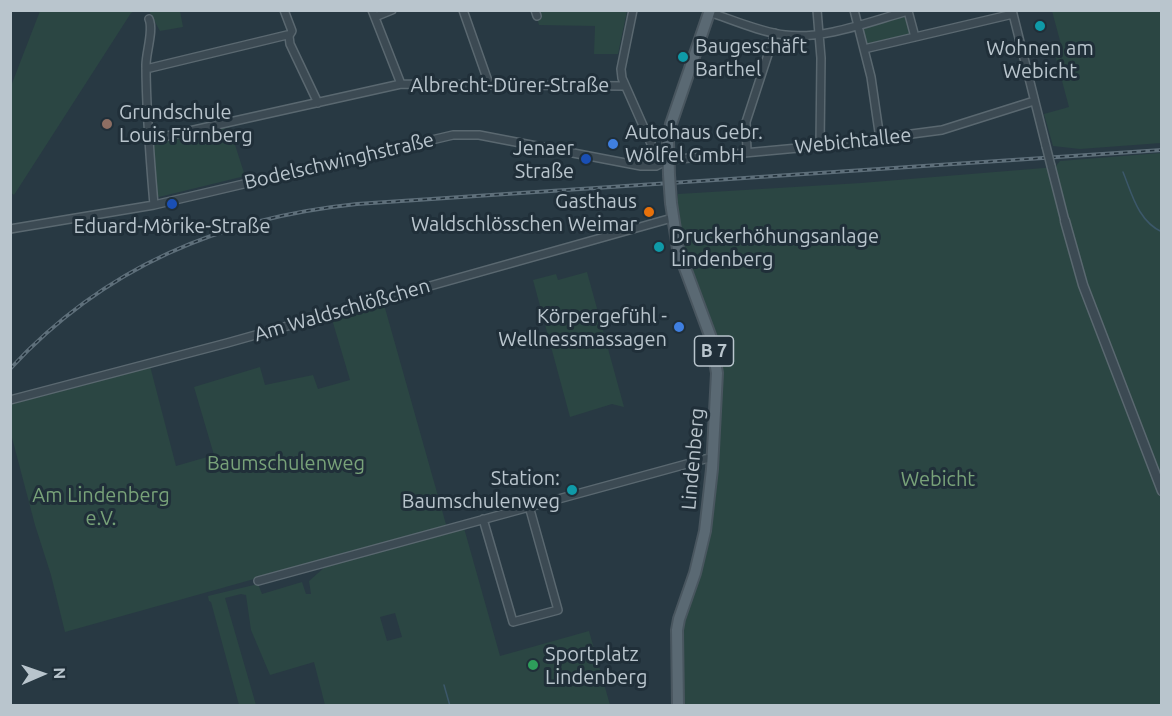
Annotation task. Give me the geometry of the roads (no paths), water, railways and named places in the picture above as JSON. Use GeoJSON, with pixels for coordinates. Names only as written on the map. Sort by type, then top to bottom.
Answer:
{"type":"FeatureCollection","features":[{"type":"Feature","properties":{"kind":"main road","name":"B 7"},"geometry":{"type":"LineString","coordinates":[[672,218],[669,175],[664,162],[671,124],[709,11]]}},
{"type":"Feature","properties":{"kind":"main road","name":"Lindenberg"},"geometry":{"type":"LineString","coordinates":[[672,218],[678,249],[711,338],[717,373],[713,458],[701,554],[677,630],[678,705]]}},
{"type":"Feature","properties":{"kind":"street"},"geometry":{"type":"LineString","coordinates":[[284,10],[292,31],[290,40],[318,103]]}},
{"type":"Feature","properties":{"kind":"street"},"geometry":{"type":"LineString","coordinates":[[393,10],[373,14],[401,84]]}},
{"type":"Feature","properties":{"kind":"street"},"geometry":{"type":"LineString","coordinates":[[463,10],[489,84]]}},
{"type":"Feature","properties":{"kind":"street"},"geometry":{"type":"LineString","coordinates":[[633,10],[621,69],[625,86],[664,162]]}},
{"type":"Feature","properties":{"kind":"street"},"geometry":{"type":"LineString","coordinates":[[817,10],[821,58],[820,146]]}},
{"type":"Feature","properties":{"kind":"street"},"geometry":{"type":"LineString","coordinates":[[854,10],[872,77],[880,139]]}},
{"type":"Feature","properties":{"kind":"street"},"geometry":{"type":"LineString","coordinates":[[709,11],[775,33],[793,36],[819,34],[908,11],[915,37]]}},
{"type":"Feature","properties":{"kind":"street"},"geometry":{"type":"LineString","coordinates":[[864,49],[1012,12],[1083,285],[1161,491]]}},
{"type":"Feature","properties":{"kind":"street"},"geometry":{"type":"LineString","coordinates":[[149,20],[152,27],[147,45],[146,69],[154,205]]}},
{"type":"Feature","properties":{"kind":"street"},"geometry":{"type":"LineString","coordinates":[[747,152],[746,122],[775,33]]}},
{"type":"Feature","properties":{"kind":"street"},"geometry":{"type":"LineString","coordinates":[[146,69],[290,40]]}},
{"type":"Feature","properties":{"kind":"street","name":"Albrecht-Dürer-Straße"},"geometry":{"type":"LineString","coordinates":[[149,140],[401,84],[625,86]]}},
{"type":"Feature","properties":{"kind":"street","name":"Webichtallee"},"geometry":{"type":"LineString","coordinates":[[664,162],[820,146],[942,130],[1034,101]]}},
{"type":"Feature","properties":{"kind":"street","name":"Bodelschwinghstraße"},"geometry":{"type":"LineString","coordinates":[[10,229],[154,205],[453,135],[479,135],[641,166],[664,162]]}},
{"type":"Feature","properties":{"kind":"street","name":"Am Waldschlößchen"},"geometry":{"type":"LineString","coordinates":[[10,400],[227,343],[672,218]]}},
{"type":"Feature","properties":{"kind":"street"},"geometry":{"type":"LineString","coordinates":[[258,581],[713,458]]}},
{"type":"Feature","properties":{"kind":"street"},"geometry":{"type":"LineString","coordinates":[[483,519],[513,622],[558,609],[529,506]]}},
{"type":"Feature","properties":{"kind":"waterway"},"geometry":{"type":"LineString","coordinates":[[1123,172],[1141,214],[1162,232]]}},
{"type":"Feature","properties":{"kind":"waterway"},"geometry":{"type":"LineString","coordinates":[[444,685],[450,706]]}},
{"type":"Feature","properties":{"kind":"railway"},"geometry":{"type":"LineString","coordinates":[[10,369],[46,333],[85,302],[125,276],[212,235],[259,221],[307,211],[357,204],[1162,150]]}},
{"type":"Feature","properties":{"kind":"place","name":"Wohnen am Webicht"},"geometry":{"type":"Point","coordinates":[1040,26]}},
{"type":"Feature","properties":{"kind":"place","name":"Baugeschäft Barthel"},"geometry":{"type":"Point","coordinates":[683,57]}},
{"type":"Feature","properties":{"kind":"place","name":"Grundschule Louis Fürnberg"},"geometry":{"type":"Point","coordinates":[107,124]}},
{"type":"Feature","properties":{"kind":"place","name":"Autohaus Gebr. Wölfel GmbH"},"geometry":{"type":"Point","coordinates":[613,144]}},
{"type":"Feature","properties":{"kind":"place","name":"Jenaer Straße"},"geometry":{"type":"Point","coordinates":[586,159]}},
{"type":"Feature","properties":{"kind":"place","name":"Eduard-Mörike-Straße"},"geometry":{"type":"Point","coordinates":[172,204]}},
{"type":"Feature","properties":{"kind":"place","name":"Gasthaus Waldschlösschen Weimar"},"geometry":{"type":"Point","coordinates":[649,212]}},
{"type":"Feature","properties":{"kind":"place","name":"Druckerhöhungsanlage Lindenberg"},"geometry":{"type":"Point","coordinates":[659,247]}},
{"type":"Feature","properties":{"kind":"place","name":"Körpergefühl - Wellnessmassagen"},"geometry":{"type":"Point","coordinates":[679,327]}},
{"type":"Feature","properties":{"kind":"place","name":"Station: Baumschulenweg"},"geometry":{"type":"Point","coordinates":[572,490]}},
{"type":"Feature","properties":{"kind":"place","name":"Sportplatz Lindenberg"},"geometry":{"type":"Point","coordinates":[533,665]}},
{"type":"Feature","properties":{"kind":"park label","name":"Baumschulenweg"},"geometry":{"type":"Point","coordinates":[286,463]}},
{"type":"Feature","properties":{"kind":"park label","name":"Webicht"},"geometry":{"type":"Point","coordinates":[938,479]}},
{"type":"Feature","properties":{"kind":"park label","name":"Am Lindenberg e.V."},"geometry":{"type":"Point","coordinates":[101,506]}}]}
